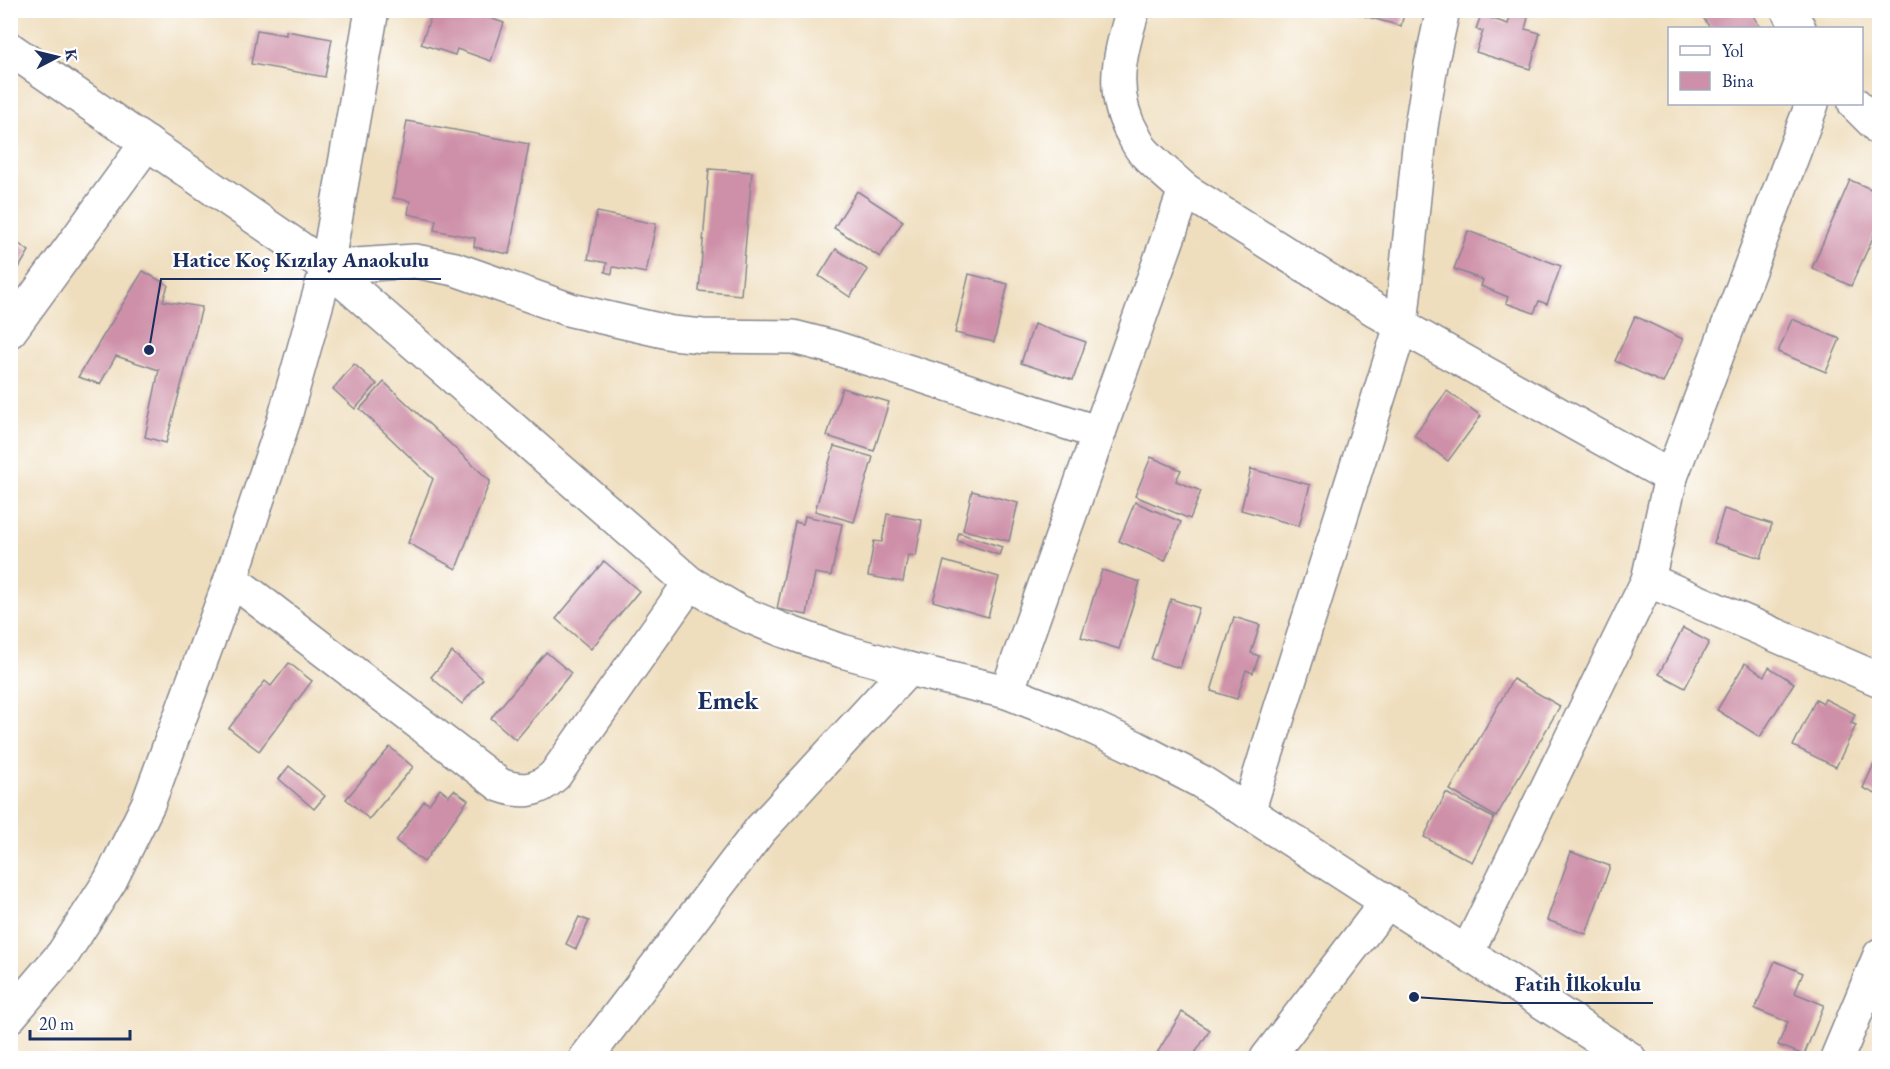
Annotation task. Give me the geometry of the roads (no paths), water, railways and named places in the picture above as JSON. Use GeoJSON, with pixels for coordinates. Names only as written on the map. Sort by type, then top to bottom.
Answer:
{"type":"FeatureCollection","features":[{"type":"Feature","properties":{"kind":"street"},"geometry":{"type":"LineString","coordinates":[[10,1016],[63,954],[110,881],[148,804],[231,579],[284,420],[327,267],[372,10]]}},
{"type":"Feature","properties":{"kind":"street"},"geometry":{"type":"LineString","coordinates":[[1133,10],[1124,38],[1119,65],[1119,94],[1127,124],[1142,151],[1185,190],[1401,326],[1671,477]]}},
{"type":"Feature","properties":{"kind":"street"},"geometry":{"type":"LineString","coordinates":[[1248,812],[1401,326],[1421,127],[1443,10]]}},
{"type":"Feature","properties":{"kind":"street"},"geometry":{"type":"LineString","coordinates":[[1788,10],[1798,27]]}},
{"type":"Feature","properties":{"kind":"street"},"geometry":{"type":"LineString","coordinates":[[10,49],[327,267],[690,583],[739,612],[782,630],[842,651],[1007,692],[1070,717],[1135,747],[1200,782],[1248,812],[1629,1059]]}},
{"type":"Feature","properties":{"kind":"street"},"geometry":{"type":"LineString","coordinates":[[1467,953],[1648,580],[1671,477],[1812,105]]}},
{"type":"Feature","properties":{"kind":"street"},"geometry":{"type":"LineString","coordinates":[[1856,105],[1880,129]]}},
{"type":"Feature","properties":{"kind":"street"},"geometry":{"type":"LineString","coordinates":[[10,332],[147,143]]}},
{"type":"Feature","properties":{"kind":"street"},"geometry":{"type":"LineString","coordinates":[[1007,692],[1185,190]]}},
{"type":"Feature","properties":{"kind":"street"},"geometry":{"type":"LineString","coordinates":[[327,267],[415,261],[455,269],[571,310],[672,333],[703,336],[793,337],[832,347],[1099,433]]}},
{"type":"Feature","properties":{"kind":"street"},"geometry":{"type":"LineString","coordinates":[[231,579],[500,785],[513,790],[538,788],[555,776],[690,583]]}},
{"type":"Feature","properties":{"kind":"street"},"geometry":{"type":"LineString","coordinates":[[1648,580],[1880,680]]}},
{"type":"Feature","properties":{"kind":"street"},"geometry":{"type":"LineString","coordinates":[[586,1059],[761,829],[908,669]]}},
{"type":"Feature","properties":{"kind":"street"},"geometry":{"type":"LineString","coordinates":[[1267,1059],[1387,902]]}},
{"type":"Feature","properties":{"kind":"street"},"geometry":{"type":"LineString","coordinates":[[1837,1059],[1880,955]]}},
{"type":"Feature","properties":{"kind":"place","name":"Hatice Koç Kızılay Anaokulu"},"geometry":{"type":"Point","coordinates":[149,350]}},
{"type":"Feature","properties":{"kind":"place","name":"Fatih İlkokulu"},"geometry":{"type":"Point","coordinates":[1414,997]}},
{"type":"Feature","properties":{"kind":"district","name":"Emek"},"geometry":{"type":"Point","coordinates":[728,700]}}]}
